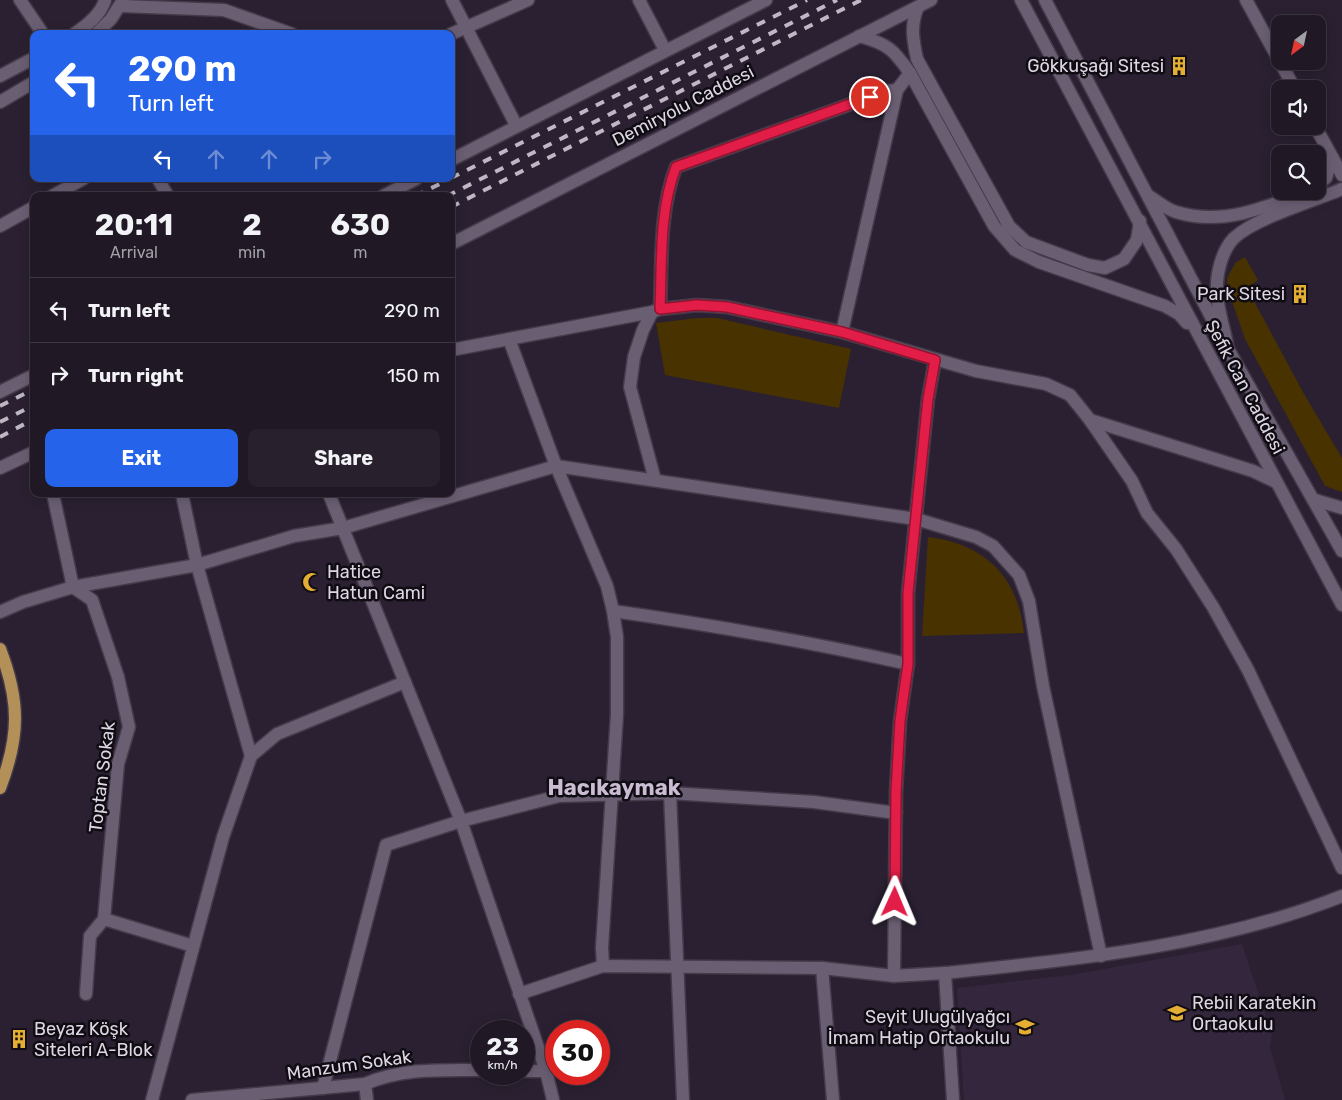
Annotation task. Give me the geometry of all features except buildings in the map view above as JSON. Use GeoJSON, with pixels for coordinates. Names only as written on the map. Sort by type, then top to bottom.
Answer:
{"type":"FeatureCollection","features":[{"type":"Feature","properties":{"kind":"main road"},"geometry":{"type":"LineString","coordinates":[[0,649],[13,687],[16,713],[14,743],[0,788]]}},
{"type":"Feature","properties":{"kind":"street"},"geometry":{"type":"LineString","coordinates":[[20,0],[40,30]]}},
{"type":"Feature","properties":{"kind":"street"},"geometry":{"type":"LineString","coordinates":[[91,30],[105,0]]}},
{"type":"Feature","properties":{"kind":"street"},"geometry":{"type":"LineString","coordinates":[[178,0],[189,8]]}},
{"type":"Feature","properties":{"kind":"street"},"geometry":{"type":"LineString","coordinates":[[452,0],[516,125]]}},
{"type":"Feature","properties":{"kind":"street"},"geometry":{"type":"LineString","coordinates":[[455,32],[528,0]]}},
{"type":"Feature","properties":{"kind":"street"},"geometry":{"type":"LineString","coordinates":[[639,0],[665,50]]}},
{"type":"Feature","properties":{"kind":"street"},"geometry":{"type":"LineString","coordinates":[[455,158],[516,125],[766,0]]}},
{"type":"Feature","properties":{"kind":"street","name":"Demiryolu Caddesi"},"geometry":{"type":"LineString","coordinates":[[455,242],[932,0]]}},
{"type":"Feature","properties":{"kind":"street","name":"Şefik Can Caddesi"},"geometry":{"type":"LineString","coordinates":[[1021,0],[1140,221],[1197,334],[1342,605]]}},
{"type":"Feature","properties":{"kind":"street","name":"Şefik Can Caddesi"},"geometry":{"type":"LineString","coordinates":[[1044,0],[1228,349],[1316,500],[1342,551]]}},
{"type":"Feature","properties":{"kind":"street"},"geometry":{"type":"LineString","coordinates":[[1246,0],[1290,80]]}},
{"type":"Feature","properties":{"kind":"street"},"geometry":{"type":"LineString","coordinates":[[91,30],[122,3],[224,10],[281,30]]}},
{"type":"Feature","properties":{"kind":"street"},"geometry":{"type":"LineString","coordinates":[[918,7],[914,16],[912,36],[917,59],[1009,226],[1026,242],[1088,265],[1104,268],[1124,259],[1137,240],[1140,221]]}},
{"type":"Feature","properties":{"kind":"street"},"geometry":{"type":"LineString","coordinates":[[859,36],[884,43],[899,57],[910,73],[994,226],[1015,250],[1039,262],[1166,306],[1179,314],[1197,334]]}},
{"type":"Feature","properties":{"kind":"street"},"geometry":{"type":"LineString","coordinates":[[0,76],[30,60]]}},
{"type":"Feature","properties":{"kind":"street"},"geometry":{"type":"LineString","coordinates":[[842,332],[897,90],[910,73]]}},
{"type":"Feature","properties":{"kind":"street"},"geometry":{"type":"LineString","coordinates":[[0,102],[30,84]]}},
{"type":"Feature","properties":{"kind":"street"},"geometry":{"type":"LineString","coordinates":[[654,480],[630,387],[637,348],[643,330],[656,311],[664,224],[670,184],[676,167],[887,91],[897,90]]}},
{"type":"Feature","properties":{"kind":"street"},"geometry":{"type":"LineString","coordinates":[[1320,135],[1342,175]]}},
{"type":"Feature","properties":{"kind":"street"},"geometry":{"type":"LineString","coordinates":[[1326,178],[1332,157]]}},
{"type":"Feature","properties":{"kind":"street"},"geometry":{"type":"LineString","coordinates":[[1326,196],[1336,183],[1332,157]]}},
{"type":"Feature","properties":{"kind":"street"},"geometry":{"type":"LineString","coordinates":[[60,192],[78,182]]}},
{"type":"Feature","properties":{"kind":"street"},"geometry":{"type":"LineString","coordinates":[[391,192],[410,182]]}},
{"type":"Feature","properties":{"kind":"street"},"geometry":{"type":"LineString","coordinates":[[1326,196],[1342,189]]}},
{"type":"Feature","properties":{"kind":"street"},"geometry":{"type":"LineString","coordinates":[[1149,196],[1174,212],[1209,218],[1238,216],[1284,200]]}},
{"type":"Feature","properties":{"kind":"street"},"geometry":{"type":"LineString","coordinates":[[1228,349],[1216,292],[1222,258],[1234,238],[1258,223],[1316,200]]}},
{"type":"Feature","properties":{"kind":"street"},"geometry":{"type":"LineString","coordinates":[[0,226],[30,209]]}},
{"type":"Feature","properties":{"kind":"street"},"geometry":{"type":"LineString","coordinates":[[455,349],[656,311],[697,305],[727,307],[842,332],[976,371],[1046,384],[1070,394],[1132,481],[1147,513],[1176,549],[1222,622],[1248,670],[1342,868]]}},
{"type":"Feature","properties":{"kind":"street"},"geometry":{"type":"LineString","coordinates":[[509,339],[556,466],[607,586],[613,611],[617,638],[617,714],[602,966]]}},
{"type":"Feature","properties":{"kind":"street"},"geometry":{"type":"LineString","coordinates":[[894,976],[896,813],[900,721],[908,664],[908,593],[928,399],[935,360]]}},
{"type":"Feature","properties":{"kind":"street"},"geometry":{"type":"LineString","coordinates":[[0,392],[30,377]]}},
{"type":"Feature","properties":{"kind":"street"},"geometry":{"type":"LineString","coordinates":[[1090,420],[1253,471],[1276,482]]}},
{"type":"Feature","properties":{"kind":"street"},"geometry":{"type":"LineString","coordinates":[[0,468],[30,454]]}},
{"type":"Feature","properties":{"kind":"street"},"geometry":{"type":"LineString","coordinates":[[455,494],[556,466],[916,519],[993,546],[1019,575],[1029,602],[1043,686],[1101,956]]}},
{"type":"Feature","properties":{"kind":"street"},"geometry":{"type":"LineString","coordinates":[[54,497],[73,587]]}},
{"type":"Feature","properties":{"kind":"street"},"geometry":{"type":"LineString","coordinates":[[183,497],[197,566],[251,756]]}},
{"type":"Feature","properties":{"kind":"street"},"geometry":{"type":"LineString","coordinates":[[331,497],[461,821],[545,1068]]}},
{"type":"Feature","properties":{"kind":"street"},"geometry":{"type":"LineString","coordinates":[[0,612],[23,602],[73,587],[197,566],[294,536],[343,528],[445,497]]}},
{"type":"Feature","properties":{"kind":"street"},"geometry":{"type":"LineString","coordinates":[[1316,500],[1342,508]]}},
{"type":"Feature","properties":{"kind":"street","name":"Toptan Sokak"},"geometry":{"type":"LineString","coordinates":[[73,587],[92,600],[118,677],[129,727],[118,764],[104,919]]}},
{"type":"Feature","properties":{"kind":"street"},"geometry":{"type":"LineString","coordinates":[[613,611],[720,626],[827,646],[908,664]]}},
{"type":"Feature","properties":{"kind":"street"},"geometry":{"type":"LineString","coordinates":[[152,1100],[223,837],[251,756],[277,734],[405,682]]}},
{"type":"Feature","properties":{"kind":"street"},"geometry":{"type":"LineString","coordinates":[[323,1088],[386,845],[461,821],[559,796],[670,793],[814,802],[896,813]]}},
{"type":"Feature","properties":{"kind":"street"},"geometry":{"type":"LineString","coordinates":[[670,793],[684,1100]]}},
{"type":"Feature","properties":{"kind":"street"},"geometry":{"type":"LineString","coordinates":[[520,994],[602,966],[822,968],[894,976],[945,973],[1101,956],[1228,930],[1298,913],[1342,896]]}},
{"type":"Feature","properties":{"kind":"street"},"geometry":{"type":"LineString","coordinates":[[86,994],[90,936],[104,919],[193,946]]}},
{"type":"Feature","properties":{"kind":"street"},"geometry":{"type":"LineString","coordinates":[[822,968],[833,1100]]}},
{"type":"Feature","properties":{"kind":"street"},"geometry":{"type":"LineString","coordinates":[[945,973],[953,1100]]}},
{"type":"Feature","properties":{"kind":"street","name":"Manzum Sokak"},"geometry":{"type":"LineString","coordinates":[[192,1100],[243,1098],[365,1084],[383,1076],[436,1070],[470,1070]]}},
{"type":"Feature","properties":{"kind":"street"},"geometry":{"type":"LineString","coordinates":[[365,1084],[367,1100]]}},
{"type":"Feature","properties":{"kind":"street"},"geometry":{"type":"LineString","coordinates":[[549,1085],[552,1100]]}},
{"type":"Feature","properties":{"kind":"shaded area"},"geometry":{"type":"Polygon","coordinates":[[[1245,257],[1258,280],[1247,288],[1304,394],[1342,458],[1342,492],[1325,486],[1245,339],[1228,290],[1227,278],[1236,262],[1245,257]]]}},
{"type":"Feature","properties":{"kind":"shaded area"},"geometry":{"type":"Polygon","coordinates":[[[697,318],[717,318],[851,349],[839,408],[665,375],[656,323],[697,318]]]}},
{"type":"Feature","properties":{"kind":"shaded area"},"geometry":{"type":"Polygon","coordinates":[[[928,537],[965,547],[981,555],[994,566],[1005,579],[1014,595],[1024,633],[922,636],[928,537]]]}},
{"type":"Feature","properties":{"kind":"shaded area"},"geometry":{"type":"Polygon","coordinates":[[[1242,944],[1272,1035],[1270,1047],[1285,1100],[964,1100],[957,988],[1071,975],[1242,944]]]}},
{"type":"Feature","properties":{"kind":"railway"},"geometry":{"type":"LineString","coordinates":[[455,176],[807,0]]}},
{"type":"Feature","properties":{"kind":"railway"},"geometry":{"type":"LineString","coordinates":[[455,192],[837,0]]}},
{"type":"Feature","properties":{"kind":"railway"},"geometry":{"type":"LineString","coordinates":[[455,205],[861,0]]}},
{"type":"Feature","properties":{"kind":"railway"},"geometry":{"type":"LineString","coordinates":[[423,192],[444,182]]}},
{"type":"Feature","properties":{"kind":"railway"},"geometry":{"type":"LineString","coordinates":[[0,406],[30,391]]}},
{"type":"Feature","properties":{"kind":"railway"},"geometry":{"type":"LineString","coordinates":[[0,422],[30,407]]}},
{"type":"Feature","properties":{"kind":"railway"},"geometry":{"type":"LineString","coordinates":[[0,437],[30,421]]}},
{"type":"Feature","properties":{"kind":"place","name":"Gökkuşağı Sitesi"},"geometry":{"type":"Point","coordinates":[1179,66]}},
{"type":"Feature","properties":{"kind":"place","name":"Park Sitesi"},"geometry":{"type":"Point","coordinates":[1300,294]}},
{"type":"Feature","properties":{"kind":"place","name":"Hatice Hatun Cami"},"geometry":{"type":"Point","coordinates":[312,582]}},
{"type":"Feature","properties":{"kind":"place","name":"Rebii Karatekin Ortaokulu"},"geometry":{"type":"Point","coordinates":[1177,1013]}},
{"type":"Feature","properties":{"kind":"place","name":"Seyit Ulugülyağcı İmam Hatip Ortaokulu"},"geometry":{"type":"Point","coordinates":[1025,1027]}},
{"type":"Feature","properties":{"kind":"place","name":"Beyaz Köşk Siteleri A-Blok"},"geometry":{"type":"Point","coordinates":[19,1039]}},
{"type":"Feature","properties":{"kind":"district","name":"Hacıkaymak"},"geometry":{"type":"Point","coordinates":[614,787]}},
{"type":"Feature","properties":{"kind":"route"},"geometry":{"type":"LineString","coordinates":[[870,97],[676,167],[670,184],[664,224],[660,309],[697,305],[727,307],[842,332],[935,360],[928,399],[908,593],[908,664],[900,721],[896,792],[895,902]]}}]}
